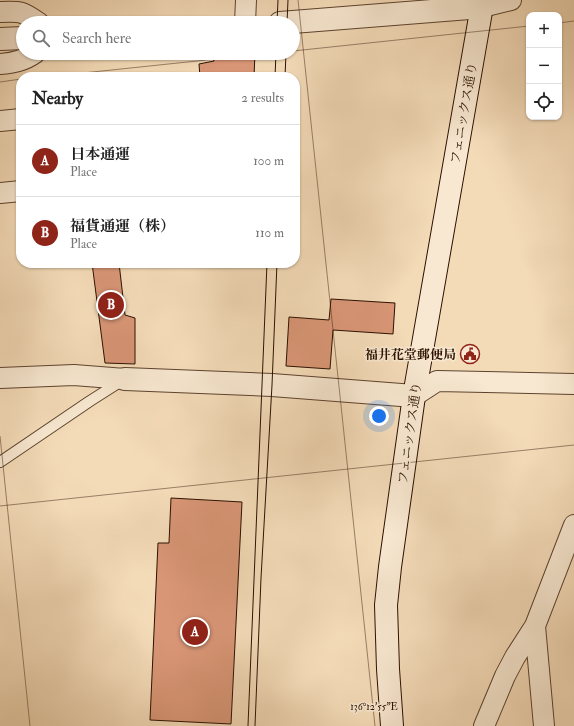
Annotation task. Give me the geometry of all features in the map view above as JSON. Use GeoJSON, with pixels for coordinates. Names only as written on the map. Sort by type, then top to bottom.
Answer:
{"type":"FeatureCollection","features":[{"type":"Feature","properties":{"kind":"main road"},"geometry":{"type":"LineString","coordinates":[[300,21],[482,4]]}},
{"type":"Feature","properties":{"kind":"main road","name":"フェニックス通り"},"geometry":{"type":"LineString","coordinates":[[392,726],[386,605],[390,567],[414,396],[482,4]]}},
{"type":"Feature","properties":{"kind":"main road"},"geometry":{"type":"LineString","coordinates":[[0,39],[16,38]]}},
{"type":"Feature","properties":{"kind":"main road"},"geometry":{"type":"LineString","coordinates":[[125,379],[267,384],[414,396]]}},
{"type":"Feature","properties":{"kind":"street"},"geometry":{"type":"LineString","coordinates":[[245,16],[246,0]]}},
{"type":"Feature","properties":{"kind":"street"},"geometry":{"type":"LineString","coordinates":[[482,4],[511,0]]}},
{"type":"Feature","properties":{"kind":"street"},"geometry":{"type":"LineString","coordinates":[[0,12],[20,12],[29,16]]}},
{"type":"Feature","properties":{"kind":"street"},"geometry":{"type":"LineString","coordinates":[[0,64],[24,60]]}},
{"type":"Feature","properties":{"kind":"street"},"geometry":{"type":"LineString","coordinates":[[0,121],[16,119]]}},
{"type":"Feature","properties":{"kind":"street"},"geometry":{"type":"LineString","coordinates":[[0,193],[16,191]]}},
{"type":"Feature","properties":{"kind":"street"},"geometry":{"type":"LineString","coordinates":[[0,378],[74,375],[125,379]]}},
{"type":"Feature","properties":{"kind":"street"},"geometry":{"type":"LineString","coordinates":[[414,396],[437,381],[574,384]]}},
{"type":"Feature","properties":{"kind":"street"},"geometry":{"type":"LineString","coordinates":[[484,726],[505,676],[534,626],[574,525]]}},
{"type":"Feature","properties":{"kind":"street"},"geometry":{"type":"LineString","coordinates":[[534,626],[544,726]]}},
{"type":"Feature","properties":{"kind":"lane"},"geometry":{"type":"LineString","coordinates":[[0,462],[125,379]]}},
{"type":"Feature","properties":{"kind":"building"},"geometry":{"type":"Polygon","coordinates":[[[255,60],[254,72],[200,72],[199,64],[214,61],[255,60]]]}},
{"type":"Feature","properties":{"kind":"building"},"geometry":{"type":"Polygon","coordinates":[[[93,268],[120,268],[125,315],[135,318],[135,364],[105,363],[93,268]]]}},
{"type":"Feature","properties":{"kind":"building"},"geometry":{"type":"Polygon","coordinates":[[[331,299],[395,303],[393,334],[333,330],[330,369],[286,366],[289,317],[329,320],[331,299]]]}},
{"type":"Feature","properties":{"kind":"building"},"geometry":{"type":"Polygon","coordinates":[[[171,498],[242,502],[231,724],[150,720],[158,543],[169,543],[171,498]]]}},
{"type":"Feature","properties":{"kind":"tram line"},"geometry":{"type":"LineString","coordinates":[[277,16],[278,0]]}},
{"type":"Feature","properties":{"kind":"tram line"},"geometry":{"type":"LineString","coordinates":[[287,16],[288,0]]}},
{"type":"Feature","properties":{"kind":"tram line"},"geometry":{"type":"LineString","coordinates":[[275,72],[276,60]]}},
{"type":"Feature","properties":{"kind":"tram line"},"geometry":{"type":"LineString","coordinates":[[285,72],[286,60]]}},
{"type":"Feature","properties":{"kind":"tram line"},"geometry":{"type":"LineString","coordinates":[[248,726],[267,268]]}},
{"type":"Feature","properties":{"kind":"tram line"},"geometry":{"type":"LineString","coordinates":[[255,726],[277,268]]}},
{"type":"Feature","properties":{"kind":"place","name":"福貨通運（株）"},"geometry":{"type":"Point","coordinates":[111,305]}},
{"type":"Feature","properties":{"kind":"place","name":"福井花堂郵便局"},"geometry":{"type":"Point","coordinates":[470,354]}},
{"type":"Feature","properties":{"kind":"place","name":"日本通運"},"geometry":{"type":"Point","coordinates":[195,632]}}]}
